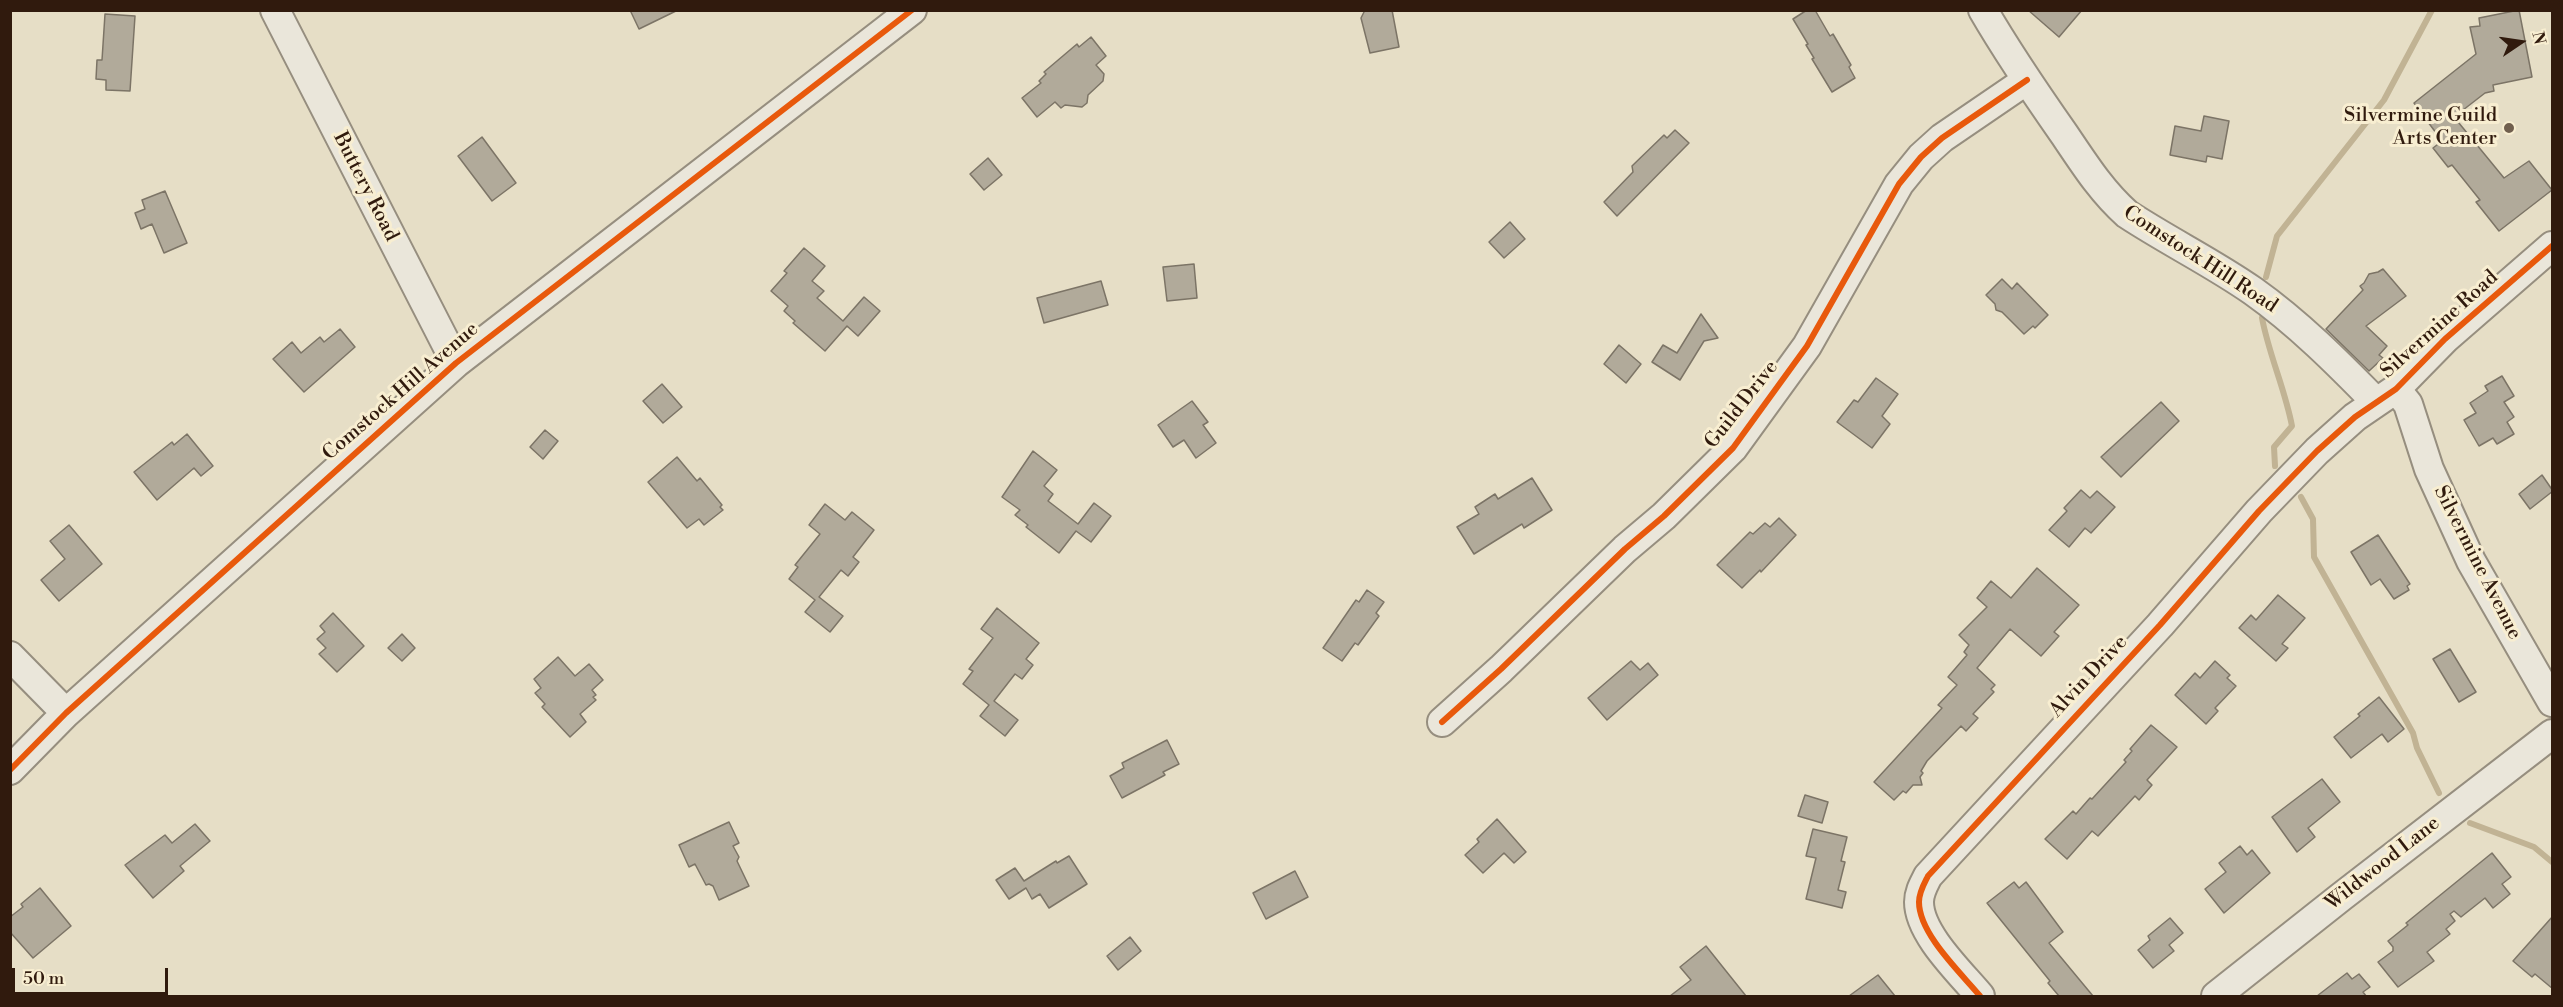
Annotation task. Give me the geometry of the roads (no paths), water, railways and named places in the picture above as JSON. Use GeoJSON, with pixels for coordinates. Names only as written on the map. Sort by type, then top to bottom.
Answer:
{"type":"FeatureCollection","features":[{"type":"Feature","properties":{"kind":"street","name":"Buttery Road"},"geometry":{"type":"LineString","coordinates":[[275,10],[456,363]]}},
{"type":"Feature","properties":{"kind":"street","name":"Comstock Hill Avenue"},"geometry":{"type":"LineString","coordinates":[[10,770],[66,713],[456,363],[912,10]]}},
{"type":"Feature","properties":{"kind":"street","name":"Comstock Hill Road"},"geometry":{"type":"LineString","coordinates":[[1983,10],[2027,80],[2091,173],[2116,204],[2127,214],[2241,283],[2270,304],[2315,343],[2386,396]]}},
{"type":"Feature","properties":{"kind":"street","name":"Guild Drive"},"geometry":{"type":"LineString","coordinates":[[1442,722],[1501,669],[1625,549],[1664,516],[1733,448],[1806,346],[1906,175],[1921,157],[1942,138],[2027,80]]}},
{"type":"Feature","properties":{"kind":"street","name":"Silvermine Road"},"geometry":{"type":"LineString","coordinates":[[2386,396],[2467,320],[2553,246]]}},
{"type":"Feature","properties":{"kind":"street","name":"Silvermine Avenue"},"geometry":{"type":"LineString","coordinates":[[2386,396],[2408,404],[2429,469],[2471,561],[2553,702]]}},
{"type":"Feature","properties":{"kind":"street","name":"Alvin Drive"},"geometry":{"type":"LineString","coordinates":[[1980,996],[1939,946],[1924,921],[1919,900],[1928,876],[2160,625],[2272,497],[2317,451],[2355,417],[2386,396]]}},
{"type":"Feature","properties":{"kind":"street"},"geometry":{"type":"LineString","coordinates":[[10,656],[66,713]]}},
{"type":"Feature","properties":{"kind":"street","name":"Wildwood Lane"},"geometry":{"type":"LineString","coordinates":[[2216,996],[2350,889],[2553,734]]}},
{"type":"Feature","properties":{"kind":"waterway"},"geometry":{"type":"LineString","coordinates":[[2266,277],[2277,236],[2384,100],[2432,10]]}},
{"type":"Feature","properties":{"kind":"waterway"},"geometry":{"type":"LineString","coordinates":[[2262,318],[2292,426],[2274,447],[2275,466]]}},
{"type":"Feature","properties":{"kind":"waterway"},"geometry":{"type":"LineString","coordinates":[[2301,497],[2313,519],[2314,557],[2413,733],[2417,748],[2439,793]]}},
{"type":"Feature","properties":{"kind":"waterway"},"geometry":{"type":"LineString","coordinates":[[2470,823],[2534,847],[2552,862]]}},
{"type":"Feature","properties":{"kind":"place","name":"Silvermine Guild Arts Center"},"geometry":{"type":"Point","coordinates":[2509,128]}}]}
